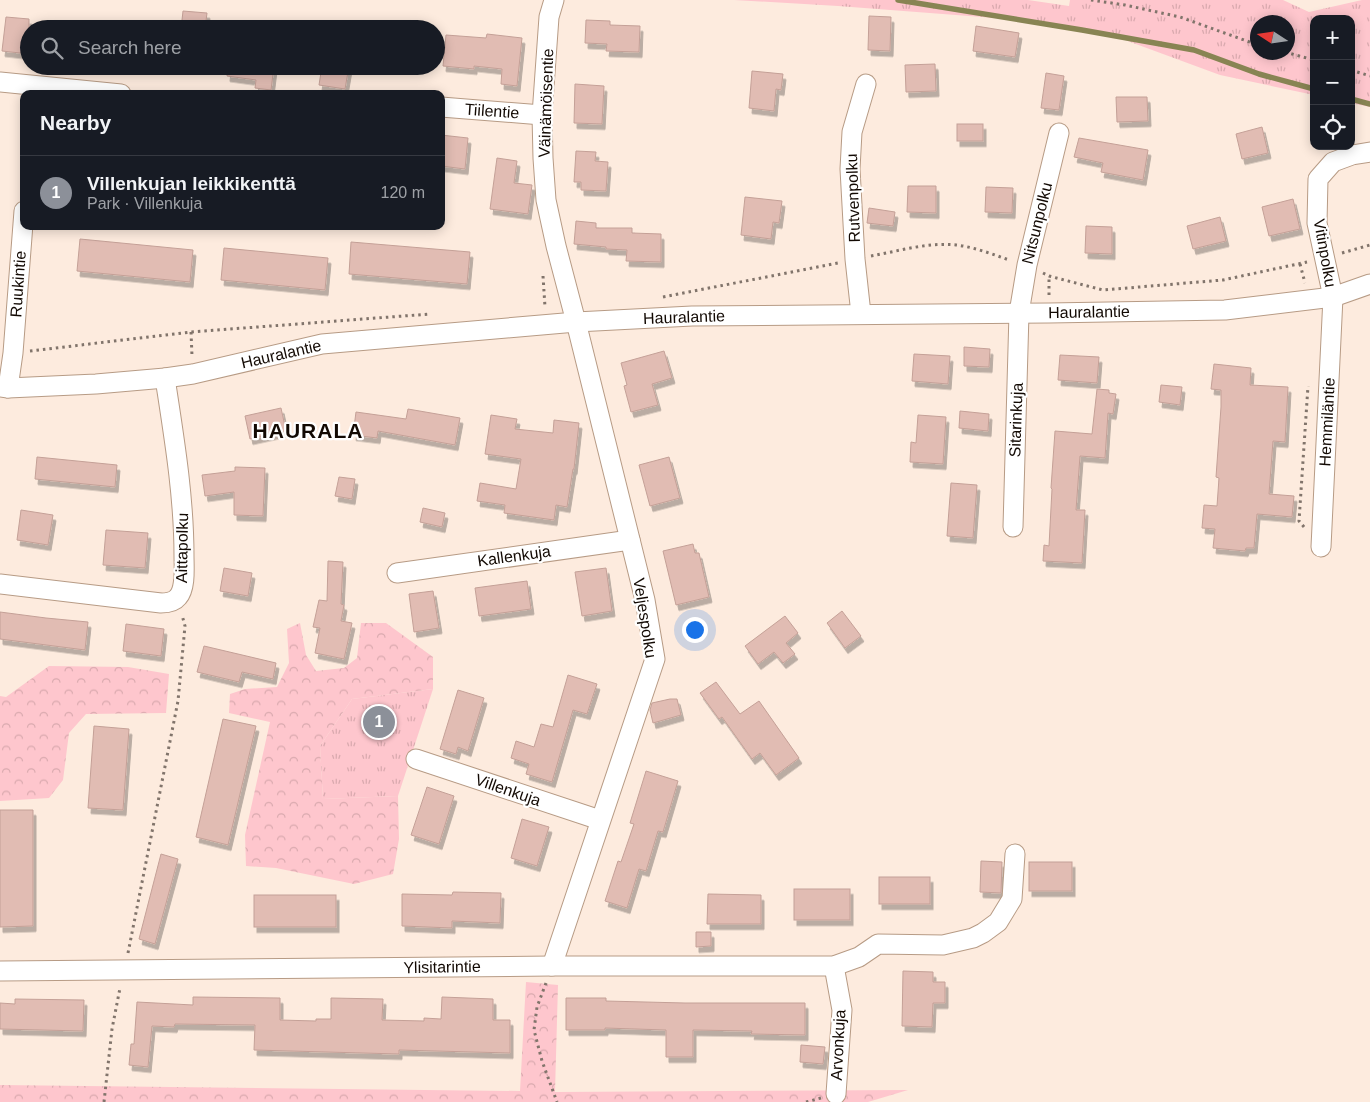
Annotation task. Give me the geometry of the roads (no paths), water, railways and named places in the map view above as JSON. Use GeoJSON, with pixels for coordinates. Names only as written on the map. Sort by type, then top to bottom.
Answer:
{"type":"FeatureCollection","features":[{"type":"Feature","properties":{"kind":"street","name":"Väinämöisentie"},"geometry":{"type":"LineString","coordinates":[[554,0],[550,17],[542,115],[543,158],[546,200],[574,313]]}},
{"type":"Feature","properties":{"kind":"street"},"geometry":{"type":"LineString","coordinates":[[0,82],[33,90]]}},
{"type":"Feature","properties":{"kind":"street","name":"Rutvenpolku"},"geometry":{"type":"LineString","coordinates":[[862,314],[855,260],[850,169],[852,132],[866,84]]}},
{"type":"Feature","properties":{"kind":"street","name":"Tiilentie"},"geometry":{"type":"LineString","coordinates":[[445,107],[542,115]]}},
{"type":"Feature","properties":{"kind":"street","name":"Nitsunpolku"},"geometry":{"type":"LineString","coordinates":[[1019,313],[1027,265],[1060,133]]}},
{"type":"Feature","properties":{"kind":"street","name":"Vitinpolku"},"geometry":{"type":"LineString","coordinates":[[1333,297],[1317,223],[1318,179],[1334,162],[1352,155],[1370,152]]}},
{"type":"Feature","properties":{"kind":"street","name":"Ruukintie"},"geometry":{"type":"LineString","coordinates":[[4,387],[13,353],[22,230]]}},
{"type":"Feature","properties":{"kind":"street","name":"Hauralantie"},"geometry":{"type":"LineString","coordinates":[[4,387],[96,384],[165,378],[193,374],[322,344],[574,313],[692,316],[1225,310],[1333,297],[1370,284]]}},
{"type":"Feature","properties":{"kind":"street","name":"Hemmiläntie"},"geometry":{"type":"LineString","coordinates":[[1321,547],[1333,297]]}},
{"type":"Feature","properties":{"kind":"street","name":"Veljespolku"},"geometry":{"type":"LineString","coordinates":[[552,966],[655,659],[645,600],[574,313]]}},
{"type":"Feature","properties":{"kind":"street","name":"Sitarinkuja"},"geometry":{"type":"LineString","coordinates":[[1013,527],[1019,313]]}},
{"type":"Feature","properties":{"kind":"street","name":"Aittapolku"},"geometry":{"type":"LineString","coordinates":[[0,584],[161,604],[170,602],[178,597],[183,587],[184,528],[180,478],[165,378]]}},
{"type":"Feature","properties":{"kind":"street","name":"Kallenkuja"},"geometry":{"type":"LineString","coordinates":[[397,573],[630,540]]}},
{"type":"Feature","properties":{"kind":"street","name":"Villenkuja"},"geometry":{"type":"LineString","coordinates":[[416,759],[600,820]]}},
{"type":"Feature","properties":{"kind":"street","name":"Ylisitarintie"},"geometry":{"type":"LineString","coordinates":[[0,971],[552,966],[834,966],[859,957],[878,944],[943,945],[973,938],[983,933],[998,922],[1012,899],[1015,854]]}},
{"type":"Feature","properties":{"kind":"street","name":"Arvonkuja"},"geometry":{"type":"LineString","coordinates":[[834,966],[842,1010],[836,1094]]}},
{"type":"Feature","properties":{"kind":"waterway"},"geometry":{"type":"LineString","coordinates":[[898,0],[1194,50],[1259,74],[1310,88]]}},
{"type":"Feature","properties":{"kind":"waterway"},"geometry":{"type":"LineString","coordinates":[[1355,100],[1370,104]]}},
{"type":"Feature","properties":{"kind":"place","name":"Villenkujan leikkikenttä"},"geometry":{"type":"Point","coordinates":[379,722]}},
{"type":"Feature","properties":{"kind":"district","name":"HAURALA"},"geometry":{"type":"Point","coordinates":[308,430]}}]}
